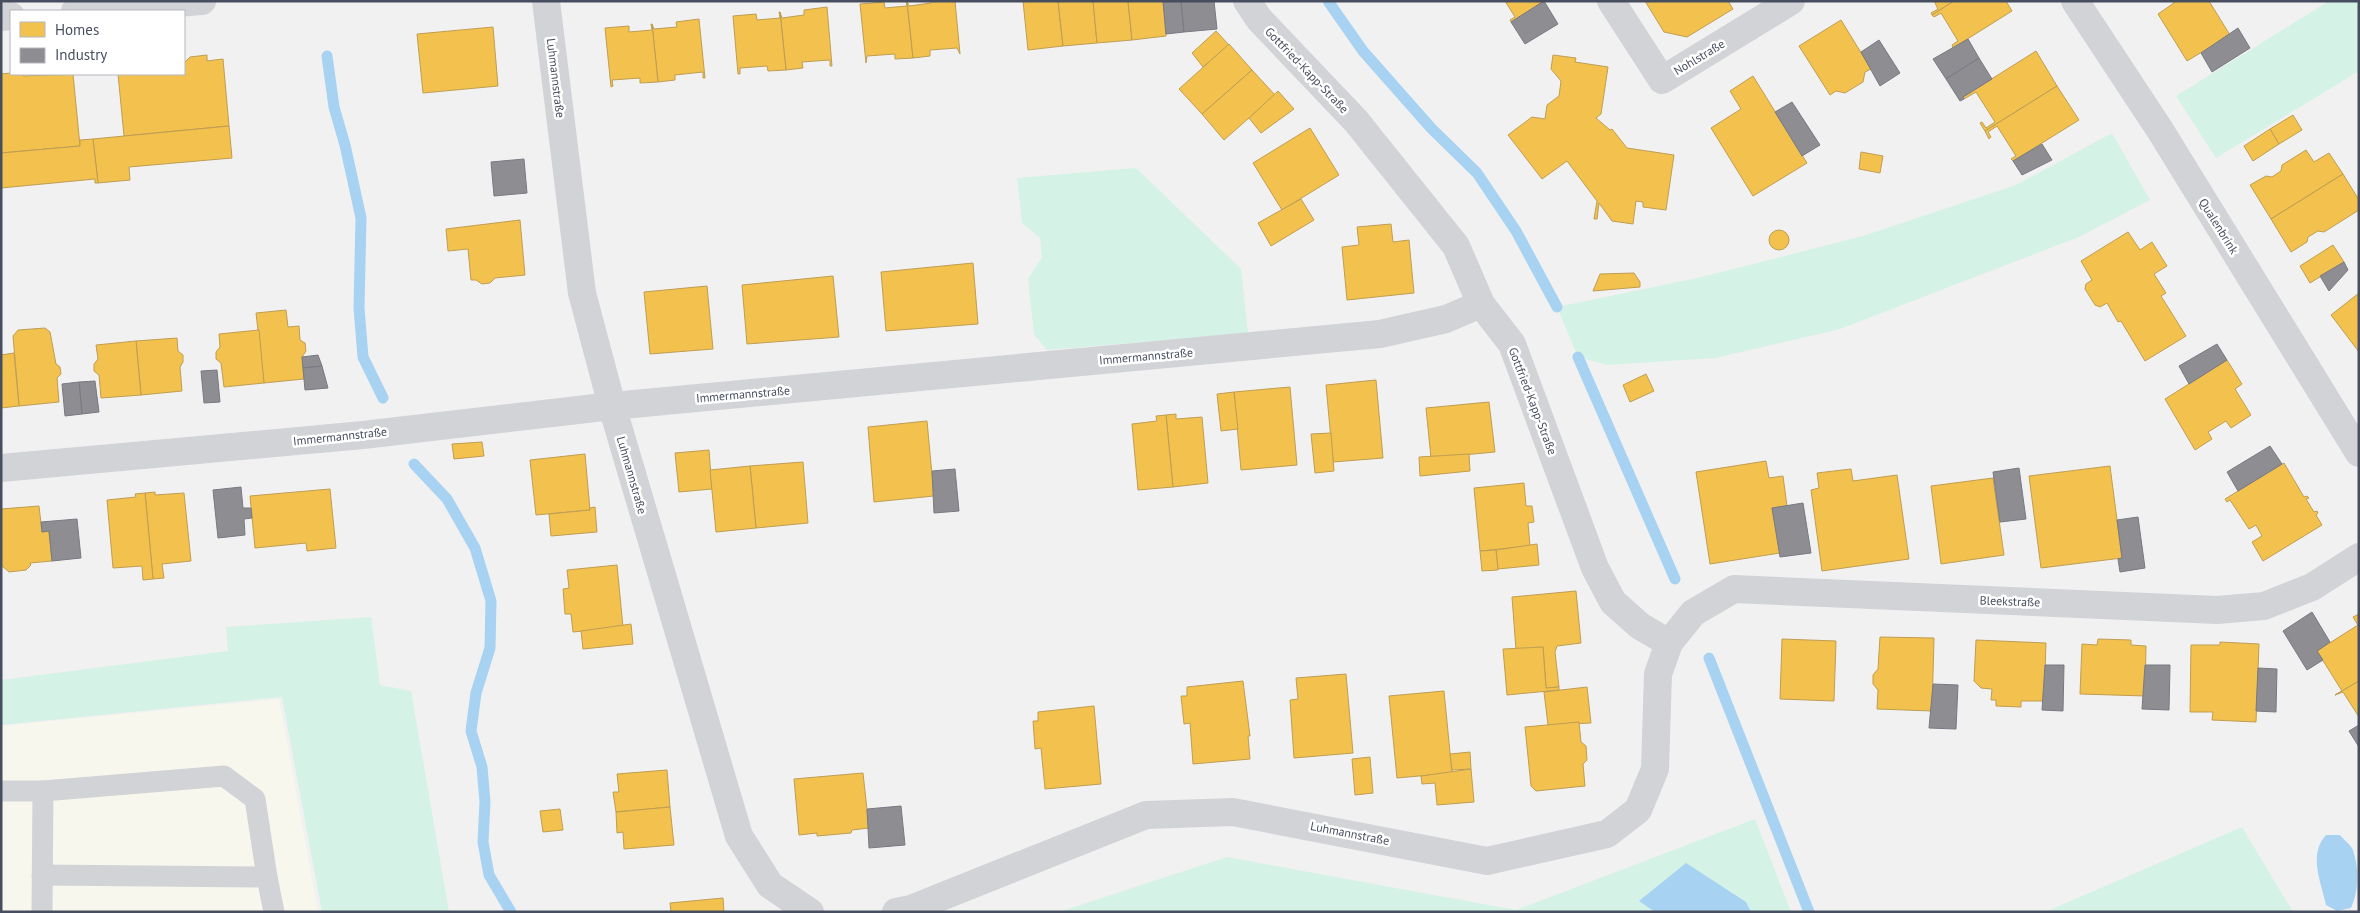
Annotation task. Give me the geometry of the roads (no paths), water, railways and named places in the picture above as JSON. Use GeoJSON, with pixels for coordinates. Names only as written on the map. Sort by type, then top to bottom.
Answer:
{"type":"FeatureCollection","features":[{"type":"Feature","properties":{"kind":"street"},"geometry":{"type":"LineString","coordinates":[[88,10],[202,1]]}},
{"type":"Feature","properties":{"kind":"street","name":"Luhmannstraße"},"geometry":{"type":"LineString","coordinates":[[546,1],[582,293],[612,406],[739,836],[770,885],[810,912]]}},
{"type":"Feature","properties":{"kind":"street","name":"Gottfried-Kapp-Straße"},"geometry":{"type":"LineString","coordinates":[[1247,1],[1258,19],[1356,121],[1456,246],[1481,304],[1512,344],[1595,568],[1613,602],[1640,626],[1669,643]]}},
{"type":"Feature","properties":{"kind":"street","name":"Nohlstraße"},"geometry":{"type":"LineString","coordinates":[[1611,1],[1662,80],[1791,1]]}},
{"type":"Feature","properties":{"kind":"street","name":"Qualenbrink"},"geometry":{"type":"LineString","coordinates":[[2075,1],[2160,130],[2359,454]]}},
{"type":"Feature","properties":{"kind":"street","name":"Immermannstraße"},"geometry":{"type":"LineString","coordinates":[[1,468],[353,436],[612,406],[1380,334],[1446,319],[1481,304]]}},
{"type":"Feature","properties":{"kind":"street","name":"Bleekstraße"},"geometry":{"type":"LineString","coordinates":[[1669,643],[1693,613],[1734,590],[2217,610],[2264,606],[2312,587],[2359,557]]}},
{"type":"Feature","properties":{"kind":"street","name":"Luhmannstraße"},"geometry":{"type":"LineString","coordinates":[[896,912],[920,905],[1146,815],[1234,812],[1487,861],[1607,834],[1638,810],[1655,770],[1658,674],[1669,643]]}},
{"type":"Feature","properties":{"kind":"lane"},"geometry":{"type":"LineString","coordinates":[[1,791],[43,791],[224,776],[256,799],[274,912]]}},
{"type":"Feature","properties":{"kind":"lane"},"geometry":{"type":"LineString","coordinates":[[42,912],[43,791]]}},
{"type":"Feature","properties":{"kind":"lane"},"geometry":{"type":"LineString","coordinates":[[42,875],[267,877]]}},
{"type":"Feature","properties":{"kind":"water"},"geometry":{"type":"Polygon","coordinates":[[[2326,835],[2340,835],[2353,850],[2357,879],[2356,894],[2351,908],[2337,911],[2326,905],[2317,868],[2317,860],[2318,851],[2326,835]]]}},
{"type":"Feature","properties":{"kind":"water"},"geometry":{"type":"Polygon","coordinates":[[[1686,863],[1746,902],[1751,912],[1655,912],[1639,901],[1686,863]]]}},
{"type":"Feature","properties":{"kind":"waterway"},"geometry":{"type":"LineString","coordinates":[[1328,1],[1363,51],[1431,128],[1477,173],[1516,231],[1557,307]]}},
{"type":"Feature","properties":{"kind":"waterway"},"geometry":{"type":"LineString","coordinates":[[327,56],[334,107],[345,145],[361,218],[359,308],[363,357],[383,398]]}},
{"type":"Feature","properties":{"kind":"waterway"},"geometry":{"type":"LineString","coordinates":[[1578,357],[1675,579]]}},
{"type":"Feature","properties":{"kind":"waterway"},"geometry":{"type":"LineString","coordinates":[[414,464],[447,499],[475,548],[491,601],[490,648],[476,693],[471,731],[482,767],[485,802],[483,842],[489,875],[511,912]]}},
{"type":"Feature","properties":{"kind":"waterway"},"geometry":{"type":"LineString","coordinates":[[1709,658],[1809,912]]}}]}
